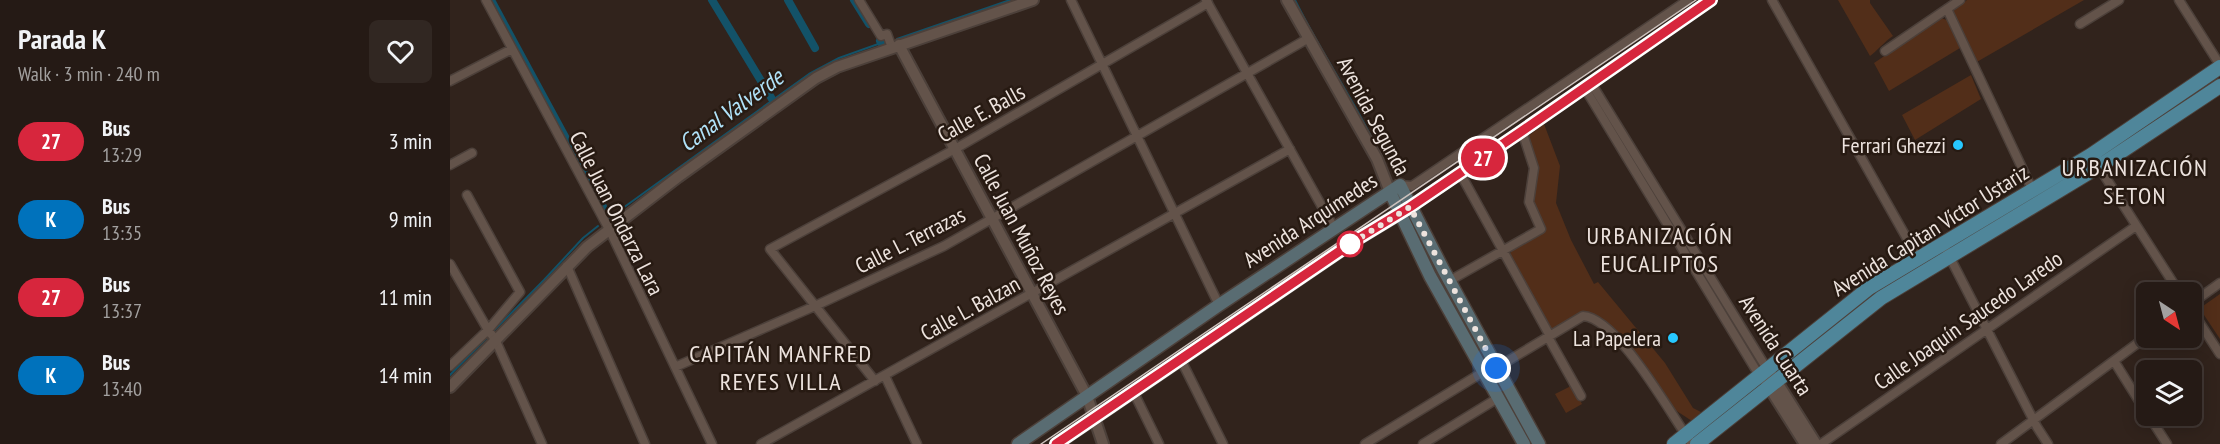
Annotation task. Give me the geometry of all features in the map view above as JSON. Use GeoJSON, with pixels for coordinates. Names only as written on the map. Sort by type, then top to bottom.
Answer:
{"type":"FeatureCollection","features":[{"type":"Feature","properties":{"kind":"main road","name":"Avenida Capitan Víctor Ustariz"},"geometry":{"type":"LineString","coordinates":[[1684,441],[1763,372],[1869,288],[2091,154],[2220,66]]}},
{"type":"Feature","properties":{"kind":"main road","name":"Avenida Capitan Víctor Ustariz"},"geometry":{"type":"LineString","coordinates":[[1697,444],[1881,298],[2098,167],[2220,86]]}},
{"type":"Feature","properties":{"kind":"main road","name":"Avenida Segunda"},"geometry":{"type":"LineString","coordinates":[[1395,189],[1430,276],[1492,368],[1539,444]]}},
{"type":"Feature","properties":{"kind":"main road","name":"Avenida Arquímedes"},"geometry":{"type":"LineString","coordinates":[[1018,444],[1219,304],[1395,189]]}},
{"type":"Feature","properties":{"kind":"main road","name":"Avenida Segunda"},"geometry":{"type":"LineString","coordinates":[[1404,210],[1449,281],[1492,368],[1498,398],[1524,444]]}},
{"type":"Feature","properties":{"kind":"main road","name":"Avenida Arquímedes"},"geometry":{"type":"LineString","coordinates":[[1056,444],[1180,358],[1404,210]]}},
{"type":"Feature","properties":{"kind":"street","name":"Calle Juan Ondarza Lara"},"geometry":{"type":"LineString","coordinates":[[486,0],[610,231],[712,444]]}},
{"type":"Feature","properties":{"kind":"street"},"geometry":{"type":"LineString","coordinates":[[859,0],[884,35],[896,46]]}},
{"type":"Feature","properties":{"kind":"street"},"geometry":{"type":"LineString","coordinates":[[450,387],[587,247],[678,177],[816,78],[837,67],[1033,0]]}},
{"type":"Feature","properties":{"kind":"street"},"geometry":{"type":"LineString","coordinates":[[1071,0],[1219,304]]}},
{"type":"Feature","properties":{"kind":"street","name":"Avenida Segunda"},"geometry":{"type":"LineString","coordinates":[[1287,0],[1395,189]]}},
{"type":"Feature","properties":{"kind":"street","name":"Avenida Arquímedes"},"geometry":{"type":"LineString","coordinates":[[1395,189],[1412,186],[1689,0]]}},
{"type":"Feature","properties":{"kind":"street","name":"Avenida Arquímedes"},"geometry":{"type":"LineString","coordinates":[[1404,210],[1711,0]]}},
{"type":"Feature","properties":{"kind":"street"},"geometry":{"type":"LineString","coordinates":[[1773,0],[1918,258]]}},
{"type":"Feature","properties":{"kind":"street"},"geometry":{"type":"LineString","coordinates":[[1885,51],[1960,0]]}},
{"type":"Feature","properties":{"kind":"street"},"geometry":{"type":"LineString","coordinates":[[2080,24],[2119,0]]}},
{"type":"Feature","properties":{"kind":"street"},"geometry":{"type":"LineString","coordinates":[[2179,0],[2220,66]]}},
{"type":"Feature","properties":{"kind":"street"},"geometry":{"type":"LineString","coordinates":[[1207,2],[1334,228]]}},
{"type":"Feature","properties":{"kind":"street","name":"Calle E. Balls"},"geometry":{"type":"LineString","coordinates":[[815,306],[770,249],[954,149],[1207,2]]}},
{"type":"Feature","properties":{"kind":"street"},"geometry":{"type":"LineString","coordinates":[[1947,9],[2032,189]]}},
{"type":"Feature","properties":{"kind":"street","name":"Calle L. Terrazas"},"geometry":{"type":"LineString","coordinates":[[675,367],[815,306],[944,246],[1309,38]]}},
{"type":"Feature","properties":{"kind":"street","name":"Calle Juan Muñoz Reyes"},"geometry":{"type":"LineString","coordinates":[[896,46],[993,218],[1087,396],[1103,444]]}},
{"type":"Feature","properties":{"kind":"street"},"geometry":{"type":"LineString","coordinates":[[450,81],[512,49]]}},
{"type":"Feature","properties":{"kind":"street","name":"Avenida Cuarta"},"geometry":{"type":"LineString","coordinates":[[1587,85],[1763,372],[1816,444]]}},
{"type":"Feature","properties":{"kind":"street"},"geometry":{"type":"LineString","coordinates":[[1449,281],[1541,229],[1529,202],[1534,168],[1522,131]]}},
{"type":"Feature","properties":{"kind":"street","name":"Calle L. Balzan"},"geometry":{"type":"LineString","coordinates":[[761,444],[1290,149]]}},
{"type":"Feature","properties":{"kind":"street"},"geometry":{"type":"LineString","coordinates":[[450,165],[472,153]]}},
{"type":"Feature","properties":{"kind":"street"},"geometry":{"type":"LineString","coordinates":[[2091,154],[2172,282]]}},
{"type":"Feature","properties":{"kind":"street"},"geometry":{"type":"LineString","coordinates":[[1460,173],[1581,396]]}},
{"type":"Feature","properties":{"kind":"street"},"geometry":{"type":"LineString","coordinates":[[450,366],[488,330],[520,292],[467,195]]}},
{"type":"Feature","properties":{"kind":"street","name":"Calle Joaquín Saucedo Laredo"},"geometry":{"type":"LineString","coordinates":[[1821,444],[2136,226]]}},
{"type":"Feature","properties":{"kind":"street"},"geometry":{"type":"LineString","coordinates":[[1943,244],[2048,444]]}},
{"type":"Feature","properties":{"kind":"street"},"geometry":{"type":"LineString","coordinates":[[450,264],[495,339],[543,444]]}},
{"type":"Feature","properties":{"kind":"street"},"geometry":{"type":"LineString","coordinates":[[567,266],[645,444]]}},
{"type":"Feature","properties":{"kind":"street"},"geometry":{"type":"LineString","coordinates":[[2202,296],[2220,283]]}},
{"type":"Feature","properties":{"kind":"street"},"geometry":{"type":"LineString","coordinates":[[815,306],[875,381]]}},
{"type":"Feature","properties":{"kind":"street"},"geometry":{"type":"LineString","coordinates":[[1365,444],[1583,316],[1590,316],[1600,322],[1644,371],[1684,441]]}},
{"type":"Feature","properties":{"kind":"street"},"geometry":{"type":"LineString","coordinates":[[2202,326],[2220,354]]}},
{"type":"Feature","properties":{"kind":"street"},"geometry":{"type":"LineString","coordinates":[[2001,444],[2136,344]]}},
{"type":"Feature","properties":{"kind":"street"},"geometry":{"type":"LineString","coordinates":[[1180,358],[1223,444]]}},
{"type":"Feature","properties":{"kind":"street"},"geometry":{"type":"LineString","coordinates":[[2114,361],[2136,396]]}},
{"type":"Feature","properties":{"kind":"street"},"geometry":{"type":"LineString","coordinates":[[885,376],[916,444]]}},
{"type":"Feature","properties":{"kind":"street","name":"Avenida Cuarta"},"geometry":{"type":"LineString","coordinates":[[1774,384],[1805,444]]}},
{"type":"Feature","properties":{"kind":"street"},"geometry":{"type":"LineString","coordinates":[[1133,391],[1159,444]]}},
{"type":"Feature","properties":{"kind":"street"},"geometry":{"type":"LineString","coordinates":[[1423,444],[1498,398]]}},
{"type":"Feature","properties":{"kind":"street"},"geometry":{"type":"LineString","coordinates":[[2155,426],[2167,444]]}},
{"type":"Feature","properties":{"kind":"shaded area"},"geometry":{"type":"Polygon","coordinates":[[[1838,0],[1870,0],[1893,36],[1870,56],[1838,0]]]}},
{"type":"Feature","properties":{"kind":"shaded area"},"geometry":{"type":"Polygon","coordinates":[[[1967,0],[2084,0],[1975,63],[1952,12],[1967,0]]]}},
{"type":"Feature","properties":{"kind":"shaded area"},"geometry":{"type":"Polygon","coordinates":[[[1941,18],[1947,20],[1960,48],[1889,91],[1874,63],[1941,18]]]}},
{"type":"Feature","properties":{"kind":"shaded area"},"geometry":{"type":"Polygon","coordinates":[[[1971,75],[1981,99],[1915,140],[1902,115],[1971,75]]]}},
{"type":"Feature","properties":{"kind":"shaded area"},"geometry":{"type":"Polygon","coordinates":[[[1544,124],[1560,166],[1556,203],[1571,240],[1594,284],[1598,282],[1665,363],[1693,408],[1701,412],[1692,421],[1672,408],[1625,345],[1599,317],[1587,313],[1581,314],[1554,329],[1551,328],[1510,255],[1511,251],[1545,230],[1532,202],[1537,164],[1528,136],[1544,124]]]}},
{"type":"Feature","properties":{"kind":"shaded area"},"geometry":{"type":"Polygon","coordinates":[[[1939,254],[1940,256],[1776,375],[1774,369],[1870,292],[1939,254]]]}},
{"type":"Feature","properties":{"kind":"shaded area"},"geometry":{"type":"Polygon","coordinates":[[[2220,294],[2220,339],[2202,312],[2203,306],[2220,294]]]}},
{"type":"Feature","properties":{"kind":"shaded area"},"geometry":{"type":"Polygon","coordinates":[[[1571,383],[1582,404],[1566,413],[1555,394],[1569,387],[1571,383]]]}},
{"type":"Feature","properties":{"kind":"waterway"},"geometry":{"type":"LineString","coordinates":[[491,0],[609,218]]}},
{"type":"Feature","properties":{"kind":"waterway"},"geometry":{"type":"LineString","coordinates":[[712,0],[772,99]]}},
{"type":"Feature","properties":{"kind":"waterway"},"geometry":{"type":"LineString","coordinates":[[788,0],[815,48]]}},
{"type":"Feature","properties":{"kind":"waterway"},"geometry":{"type":"LineString","coordinates":[[854,0],[869,24]]}},
{"type":"Feature","properties":{"kind":"waterway","name":"Canal Valverde"},"geometry":{"type":"LineString","coordinates":[[897,39],[1010,0]]}},
{"type":"Feature","properties":{"kind":"waterway"},"geometry":{"type":"LineString","coordinates":[[1295,0],[1369,132],[1390,178]]}},
{"type":"Feature","properties":{"kind":"waterway","name":"Canal Valverde"},"geometry":{"type":"LineString","coordinates":[[609,218],[809,74],[839,58],[881,43]]}},
{"type":"Feature","properties":{"kind":"waterway","name":"Canal Valverde"},"geometry":{"type":"LineString","coordinates":[[450,375],[583,238],[598,226]]}},
{"type":"Feature","properties":{"kind":"waterway"},"geometry":{"type":"LineString","coordinates":[[1419,239],[1433,265]]}},
{"type":"Feature","properties":{"kind":"waterway"},"geometry":{"type":"LineString","coordinates":[[1441,280],[1486,362]]}},
{"type":"Feature","properties":{"kind":"waterway"},"geometry":{"type":"LineString","coordinates":[[1493,374],[1526,436]]}},
{"type":"Feature","properties":{"kind":"tram line"},"geometry":{"type":"LineString","coordinates":[[1041,444],[1696,0]]}},
{"type":"Feature","properties":{"kind":"bus line","name":"27"},"geometry":{"type":"LineString","coordinates":[[1056,444],[1359,238],[1410,207],[1711,0]]}},
{"type":"Feature","properties":{"kind":"place","name":"Ferrari Ghezzi"},"geometry":{"type":"Point","coordinates":[1958,145]}},
{"type":"Feature","properties":{"kind":"place","name":"La Papelera"},"geometry":{"type":"Point","coordinates":[1673,338]}},
{"type":"Feature","properties":{"kind":"district","name":"URBANIZACIÓN SETON"},"geometry":{"type":"Point","coordinates":[2135,181]}},
{"type":"Feature","properties":{"kind":"district","name":"URBANIZACIÓN EUCALIPTOS"},"geometry":{"type":"Point","coordinates":[1660,249]}},
{"type":"Feature","properties":{"kind":"district","name":"CAPITÁN MANFRED REYES VILLA"},"geometry":{"type":"Point","coordinates":[781,367]}},
{"type":"Feature","properties":{"kind":"route"},"geometry":{"type":"LineString","coordinates":[[1350,244],[1347,246],[1410,207],[1496,368]]}}]}
